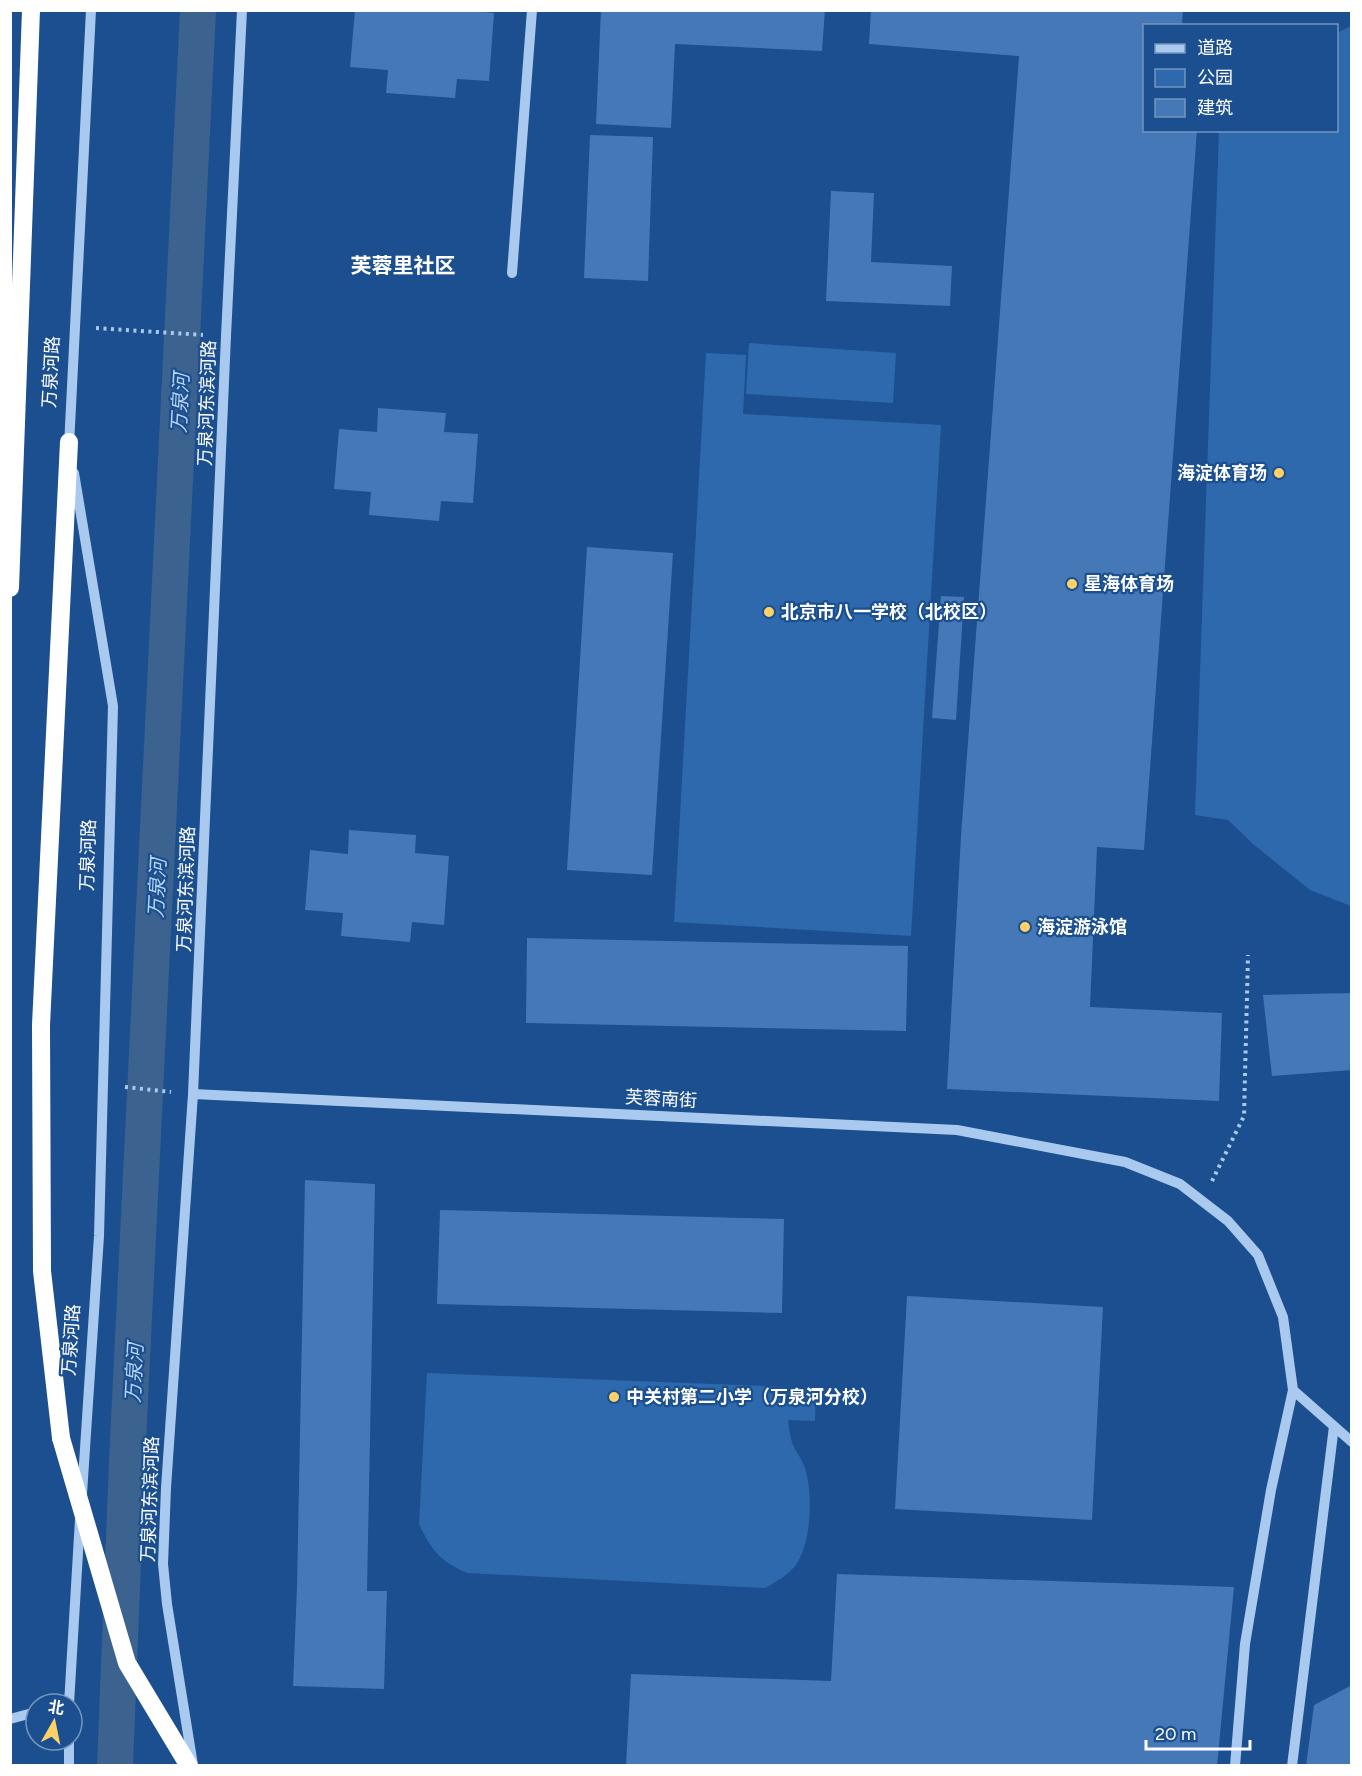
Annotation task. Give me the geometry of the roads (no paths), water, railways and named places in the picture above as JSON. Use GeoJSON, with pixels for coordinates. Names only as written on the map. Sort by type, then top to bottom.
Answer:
{"type":"FeatureCollection","features":[{"type":"Feature","properties":{"kind":"highway","name":"万泉河路"},"geometry":{"type":"LineString","coordinates":[[10,588],[31,10]]}},
{"type":"Feature","properties":{"kind":"highway"},"geometry":{"type":"LineString","coordinates":[[69,442],[40,1024],[42,1271],[61,1438],[127,1663],[191,1766]]}},
{"type":"Feature","properties":{"kind":"street","name":"万泉河路"},"geometry":{"type":"LineString","coordinates":[[70,1692],[99,1236],[113,706],[69,442],[91,10]]}},
{"type":"Feature","properties":{"kind":"street","name":"万泉河东滨河路"},"geometry":{"type":"LineString","coordinates":[[191,1766],[163,1564],[166,1488],[193,1094],[242,10]]}},
{"type":"Feature","properties":{"kind":"street"},"geometry":{"type":"LineString","coordinates":[[512,273],[532,10]]}},
{"type":"Feature","properties":{"kind":"street","name":"芙蓉南街"},"geometry":{"type":"LineString","coordinates":[[193,1094],[957,1130],[1125,1162],[1180,1184],[1228,1221],[1258,1255],[1283,1317],[1293,1390]]}},
{"type":"Feature","properties":{"kind":"street"},"geometry":{"type":"LineString","coordinates":[[1235,1766],[1245,1644],[1271,1490],[1293,1390],[1352,1442]]}},
{"type":"Feature","properties":{"kind":"street"},"geometry":{"type":"LineString","coordinates":[[1292,1766],[1334,1426]]}},
{"type":"Feature","properties":{"kind":"waterway","name":"万泉河"},"geometry":{"type":"LineString","coordinates":[[115,1766],[127,1461],[198,10]]}},
{"type":"Feature","properties":{"kind":"place","name":"海淀体育场"},"geometry":{"type":"Point","coordinates":[1279,473]}},
{"type":"Feature","properties":{"kind":"place","name":"星海体育场"},"geometry":{"type":"Point","coordinates":[1072,584]}},
{"type":"Feature","properties":{"kind":"place","name":"北京市八一学校（北校区）"},"geometry":{"type":"Point","coordinates":[769,612]}},
{"type":"Feature","properties":{"kind":"place","name":"海淀游泳馆"},"geometry":{"type":"Point","coordinates":[1025,927]}},
{"type":"Feature","properties":{"kind":"place","name":"中关村第二小学（万泉河分校）"},"geometry":{"type":"Point","coordinates":[614,1397]}},
{"type":"Feature","properties":{"kind":"district","name":"芙蓉里社区"},"geometry":{"type":"Point","coordinates":[403,266]}}]}
